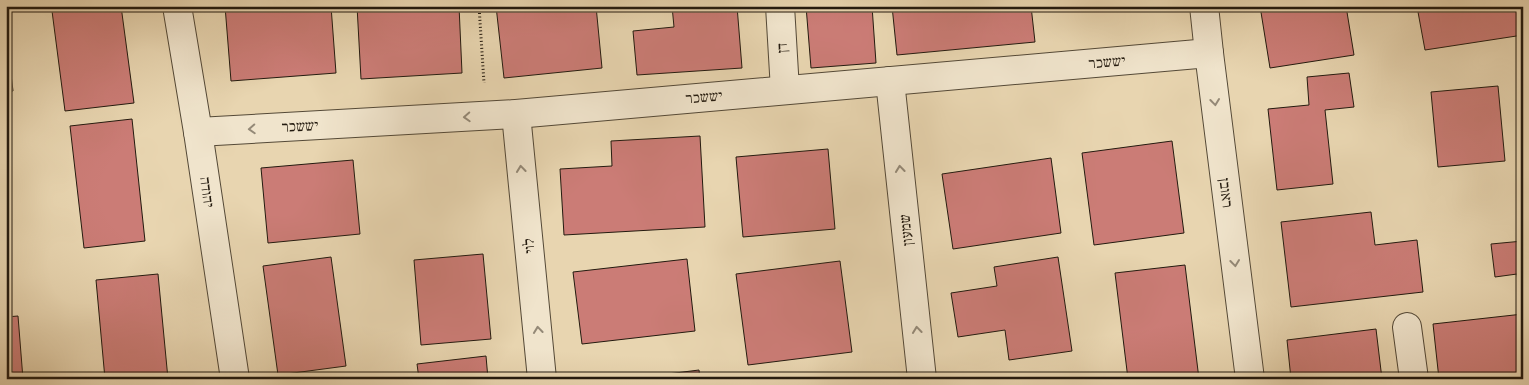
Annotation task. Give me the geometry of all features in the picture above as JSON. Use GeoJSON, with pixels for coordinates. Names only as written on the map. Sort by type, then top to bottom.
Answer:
{"type":"FeatureCollection","features":[{"type":"Feature","properties":{"kind":"street","name":"יהודה"},"geometry":{"type":"LineString","coordinates":[[178,6],[235,379]]}},
{"type":"Feature","properties":{"kind":"street","name":"דן"},"geometry":{"type":"LineString","coordinates":[[780,6],[785,90]]}},
{"type":"Feature","properties":{"kind":"street","name":"ראובן"},"geometry":{"type":"LineString","coordinates":[[1204,6],[1208,53],[1250,379]]}},
{"type":"Feature","properties":{"kind":"street","name":"יששכר"},"geometry":{"type":"LineString","coordinates":[[198,132],[516,114],[1208,53]]}},
{"type":"Feature","properties":{"kind":"street","name":"שמעון"},"geometry":{"type":"LineString","coordinates":[[890,81],[922,379]]}},
{"type":"Feature","properties":{"kind":"street","name":"לוי"},"geometry":{"type":"LineString","coordinates":[[516,114],[542,379]]}},
{"type":"Feature","properties":{"kind":"street"},"geometry":{"type":"LineString","coordinates":[[1407,327],[1414,379]]}},
{"type":"Feature","properties":{"kind":"path"},"geometry":{"type":"LineString","coordinates":[[479,6],[486,116]]}},
{"type":"Feature","properties":{"kind":"building"},"geometry":{"type":"Polygon","coordinates":[[[88,6],[121,6],[134,103],[65,111],[52,11],[88,6]]]}},
{"type":"Feature","properties":{"kind":"building"},"geometry":{"type":"Polygon","coordinates":[[[225,6],[331,6],[336,73],[231,81],[225,6]]]}},
{"type":"Feature","properties":{"kind":"building"},"geometry":{"type":"Polygon","coordinates":[[[357,6],[459,6],[462,73],[361,79],[357,6]]]}},
{"type":"Feature","properties":{"kind":"building"},"geometry":{"type":"Polygon","coordinates":[[[496,6],[596,6],[602,68],[504,78],[496,6]]]}},
{"type":"Feature","properties":{"kind":"building"},"geometry":{"type":"Polygon","coordinates":[[[672,6],[737,6],[742,68],[637,75],[633,31],[674,27],[672,6]]]}},
{"type":"Feature","properties":{"kind":"building"},"geometry":{"type":"Polygon","coordinates":[[[806,6],[872,6],[876,63],[811,68],[806,6]]]}},
{"type":"Feature","properties":{"kind":"building"},"geometry":{"type":"Polygon","coordinates":[[[892,6],[1031,6],[1035,42],[897,55],[892,6]]]}},
{"type":"Feature","properties":{"kind":"building"},"geometry":{"type":"Polygon","coordinates":[[[1260,6],[1346,6],[1354,55],[1270,68],[1260,6]]]}},
{"type":"Feature","properties":{"kind":"building"},"geometry":{"type":"Polygon","coordinates":[[[1451,6],[1523,6],[1523,35],[1425,50],[1418,12],[1451,6]]]}},
{"type":"Feature","properties":{"kind":"building"},"geometry":{"type":"Polygon","coordinates":[[[6,33],[13,91],[6,92],[6,33]]]}},
{"type":"Feature","properties":{"kind":"building"},"geometry":{"type":"Polygon","coordinates":[[[1349,73],[1354,107],[1325,110],[1333,184],[1277,190],[1268,109],[1309,105],[1307,77],[1349,73]]]}},
{"type":"Feature","properties":{"kind":"building"},"geometry":{"type":"Polygon","coordinates":[[[1498,86],[1505,161],[1438,167],[1431,92],[1498,86]]]}},
{"type":"Feature","properties":{"kind":"building"},"geometry":{"type":"Polygon","coordinates":[[[132,119],[145,241],[84,248],[70,126],[132,119]]]}},
{"type":"Feature","properties":{"kind":"building"},"geometry":{"type":"Polygon","coordinates":[[[700,136],[705,227],[564,235],[560,169],[612,166],[611,141],[700,136]]]}},
{"type":"Feature","properties":{"kind":"building"},"geometry":{"type":"Polygon","coordinates":[[[1172,141],[1184,233],[1094,245],[1082,153],[1172,141]]]}},
{"type":"Feature","properties":{"kind":"building"},"geometry":{"type":"Polygon","coordinates":[[[828,149],[835,229],[743,237],[736,157],[828,149]]]}},
{"type":"Feature","properties":{"kind":"building"},"geometry":{"type":"Polygon","coordinates":[[[1051,158],[1061,233],[953,249],[942,174],[1051,158]]]}},
{"type":"Feature","properties":{"kind":"building"},"geometry":{"type":"Polygon","coordinates":[[[353,160],[360,234],[268,243],[261,168],[353,160]]]}},
{"type":"Feature","properties":{"kind":"building"},"geometry":{"type":"Polygon","coordinates":[[[1371,212],[1375,245],[1417,240],[1423,292],[1291,307],[1281,222],[1371,212]]]}},
{"type":"Feature","properties":{"kind":"building"},"geometry":{"type":"Polygon","coordinates":[[[1523,241],[1523,303],[1521,303],[1517,274],[1495,277],[1491,244],[1523,241]]]}},
{"type":"Feature","properties":{"kind":"building"},"geometry":{"type":"Polygon","coordinates":[[[483,254],[491,339],[421,345],[414,260],[483,254]]]}},
{"type":"Feature","properties":{"kind":"building"},"geometry":{"type":"Polygon","coordinates":[[[331,257],[346,366],[278,375],[263,266],[331,257]]]}},
{"type":"Feature","properties":{"kind":"building"},"geometry":{"type":"Polygon","coordinates":[[[1058,257],[1072,351],[1009,360],[1005,330],[958,337],[951,293],[997,286],[994,267],[1058,257]]]}},
{"type":"Feature","properties":{"kind":"building"},"geometry":{"type":"Polygon","coordinates":[[[6,259],[9,281],[6,282],[6,259]]]}},
{"type":"Feature","properties":{"kind":"building"},"geometry":{"type":"Polygon","coordinates":[[[687,259],[695,331],[582,344],[573,272],[687,259]]]}},
{"type":"Feature","properties":{"kind":"building"},"geometry":{"type":"Polygon","coordinates":[[[840,261],[852,352],[748,365],[736,274],[840,261]]]}},
{"type":"Feature","properties":{"kind":"building"},"geometry":{"type":"Polygon","coordinates":[[[1185,265],[1199,379],[1128,379],[1115,273],[1185,265]]]}},
{"type":"Feature","properties":{"kind":"building"},"geometry":{"type":"Polygon","coordinates":[[[158,274],[168,379],[105,379],[96,280],[158,274]]]}},
{"type":"Feature","properties":{"kind":"building"},"geometry":{"type":"Polygon","coordinates":[[[1523,314],[1523,379],[1489,379],[1488,375],[1439,379],[1433,324],[1523,314]]]}},
{"type":"Feature","properties":{"kind":"building"},"geometry":{"type":"Polygon","coordinates":[[[18,316],[23,379],[6,379],[6,317],[18,316]]]}},
{"type":"Feature","properties":{"kind":"building"},"geometry":{"type":"Polygon","coordinates":[[[1376,329],[1382,379],[1291,379],[1287,340],[1376,329]]]}},
{"type":"Feature","properties":{"kind":"building"},"geometry":{"type":"Polygon","coordinates":[[[486,356],[488,379],[419,379],[417,364],[486,356]]]}},
{"type":"Feature","properties":{"kind":"building"},"geometry":{"type":"Polygon","coordinates":[[[699,370],[700,379],[628,379],[699,370]]]}}]}
